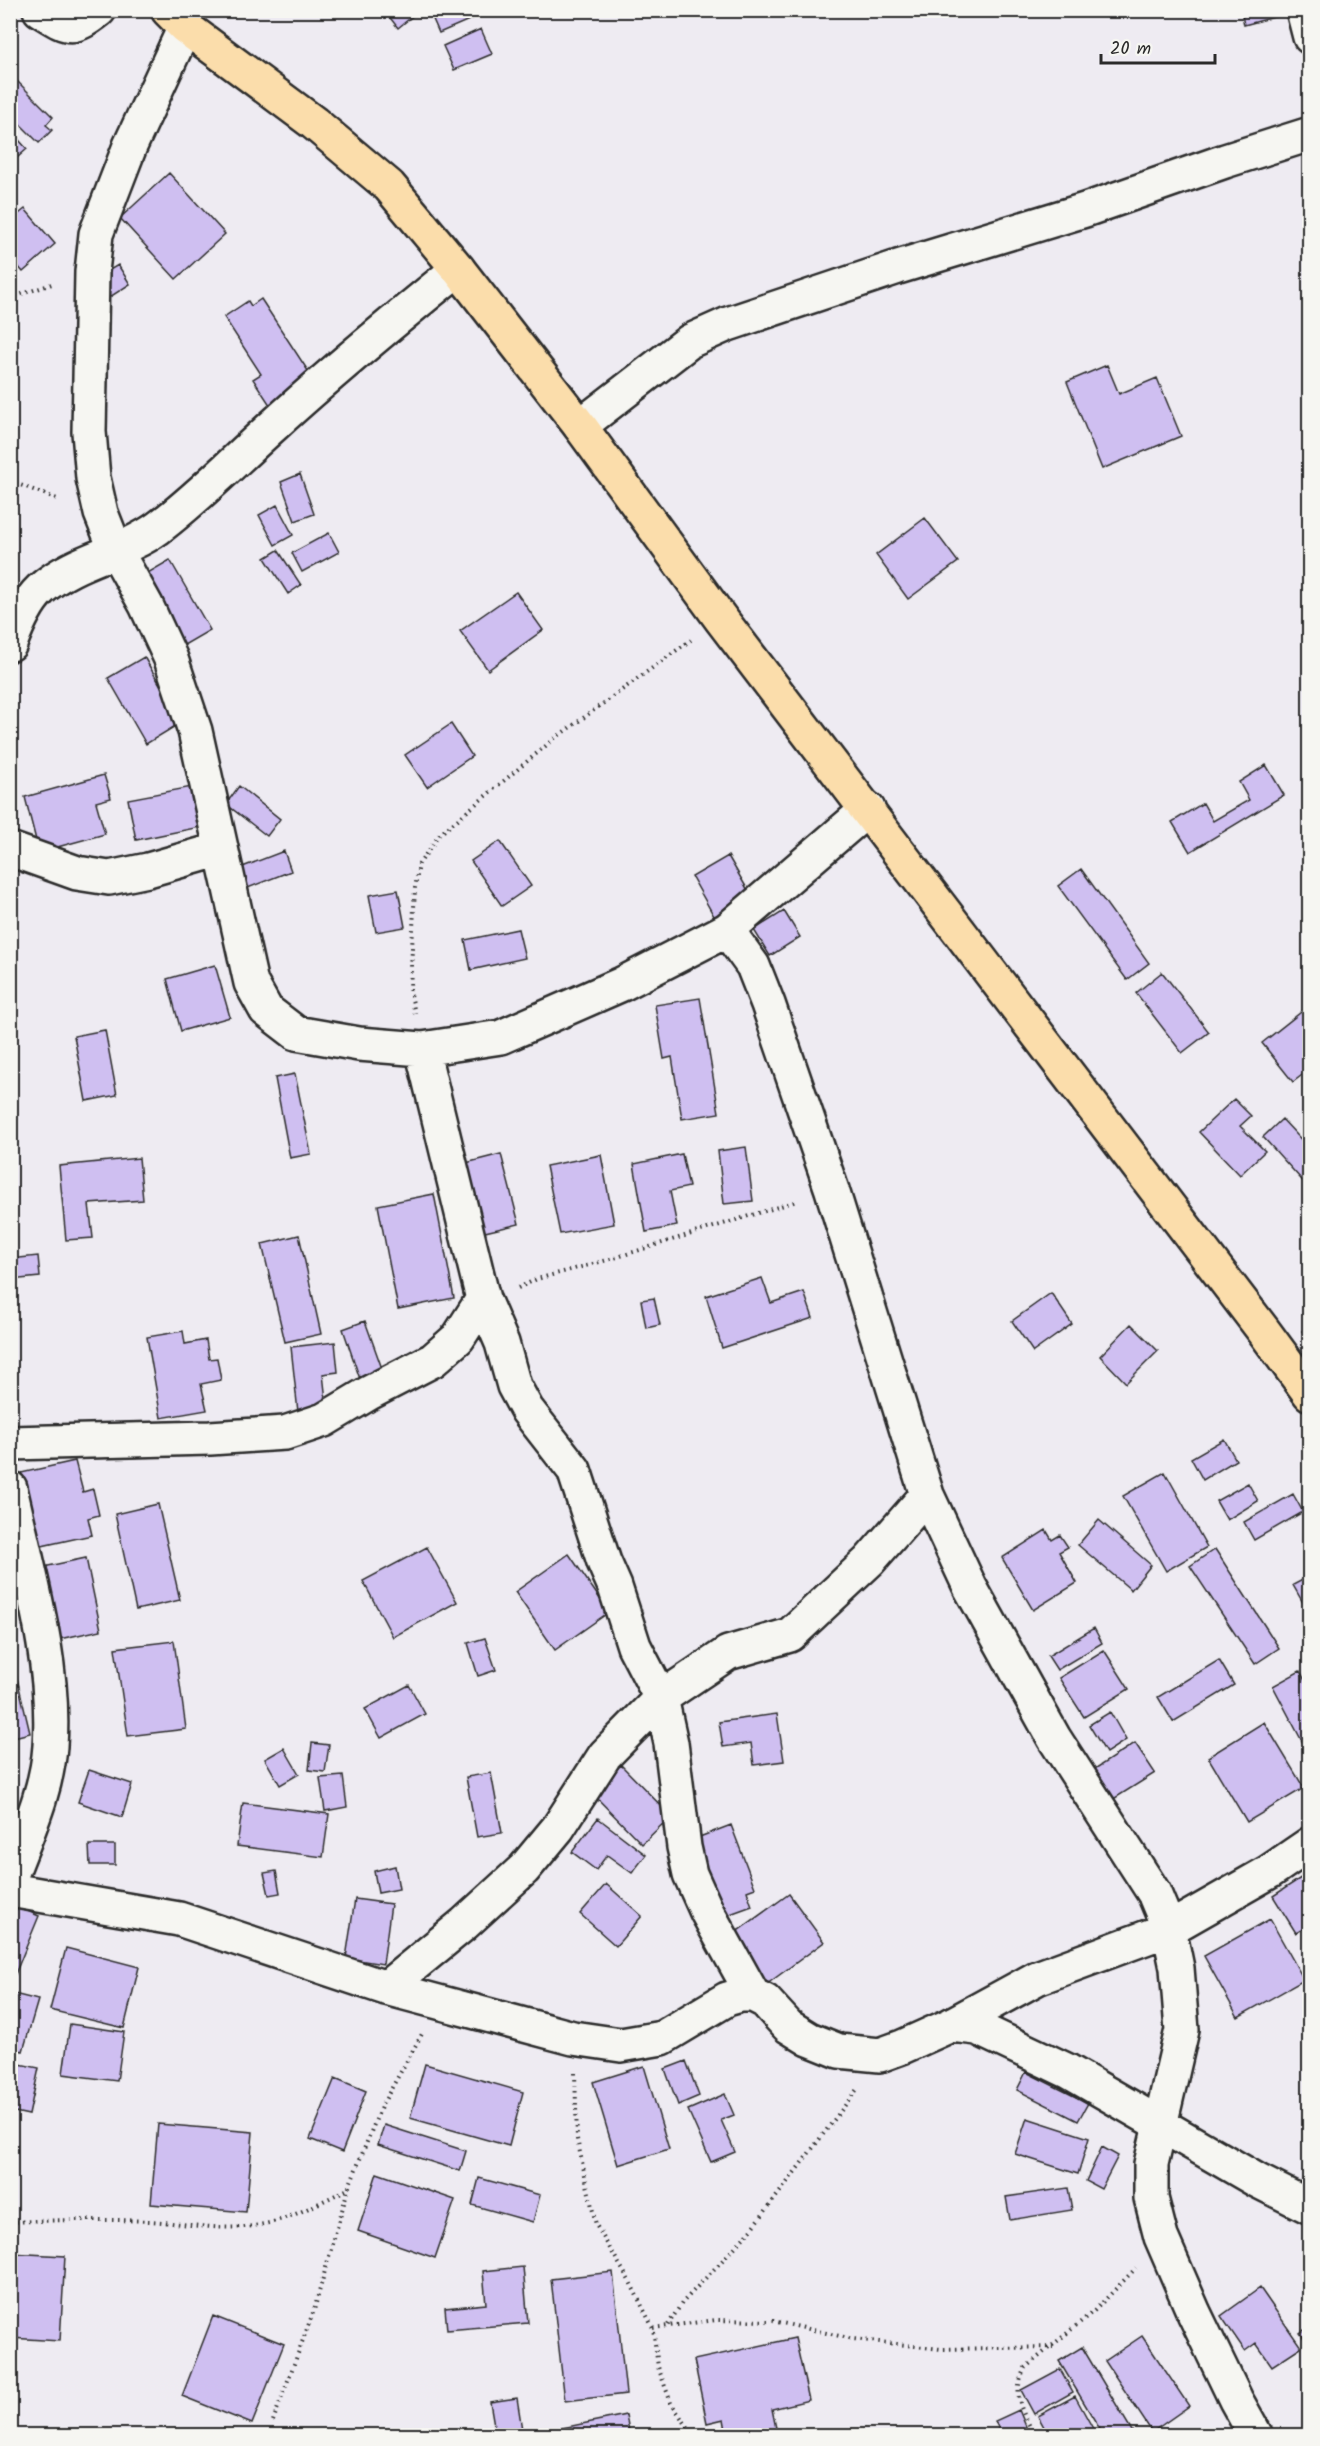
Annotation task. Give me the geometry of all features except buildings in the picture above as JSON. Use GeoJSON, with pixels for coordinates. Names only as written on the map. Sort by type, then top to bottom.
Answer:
{"type":"FeatureCollection","features":[{"type":"Feature","properties":{"kind":"main road"},"geometry":{"type":"LineString","coordinates":[[176,19],[314,123],[388,186],[458,269],[580,426],[721,619],[868,809],[1310,1394]]}},
{"type":"Feature","properties":{"kind":"street"},"geometry":{"type":"LineString","coordinates":[[40,10],[65,25],[80,24],[99,10]]}},
{"type":"Feature","properties":{"kind":"street"},"geometry":{"type":"LineString","coordinates":[[1303,10],[1310,37]]}},
{"type":"Feature","properties":{"kind":"street"},"geometry":{"type":"LineString","coordinates":[[176,19],[96,234],[92,272],[89,432],[93,478],[101,513],[116,551],[146,605],[171,659],[195,731],[251,983],[266,1011],[296,1033],[359,1044],[422,1049],[501,1037],[622,984],[728,930],[868,809]]}},
{"type":"Feature","properties":{"kind":"street"},"geometry":{"type":"LineString","coordinates":[[580,426],[690,340],[728,324],[898,267],[1085,210],[1225,160],[1310,134]]}},
{"type":"Feature","properties":{"kind":"street"},"geometry":{"type":"LineString","coordinates":[[10,644],[20,618],[40,590],[70,568],[116,551],[156,529],[365,345],[458,269]]}},
{"type":"Feature","properties":{"kind":"street"},"geometry":{"type":"LineString","coordinates":[[10,849],[77,873],[109,878],[148,870],[221,849]]}},
{"type":"Feature","properties":{"kind":"street"},"geometry":{"type":"LineString","coordinates":[[728,930],[753,966],[832,1190],[927,1495],[970,1587],[1054,1738],[1154,1893],[1169,1929],[1177,1968],[1182,2030],[1151,2164],[1151,2198],[1161,2237],[1200,2324],[1256,2436]]}},
{"type":"Feature","properties":{"kind":"street"},"geometry":{"type":"LineString","coordinates":[[422,1049],[485,1302],[502,1343],[514,1386],[527,1410],[574,1470],[634,1646],[662,1698],[671,1743],[684,1847],[690,1874],[707,1912],[753,1995]]}},
{"type":"Feature","properties":{"kind":"street"},"geometry":{"type":"LineString","coordinates":[[10,1443],[210,1438],[285,1433],[324,1420],[369,1393],[433,1360],[458,1338],[485,1302]]}},
{"type":"Feature","properties":{"kind":"street"},"geometry":{"type":"LineString","coordinates":[[10,1488],[48,1663],[50,1746],[41,1793],[10,1878]]}},
{"type":"Feature","properties":{"kind":"street"},"geometry":{"type":"LineString","coordinates":[[386,1988],[464,1924],[524,1869],[558,1828],[605,1755],[662,1698],[728,1653],[790,1635],[869,1561],[927,1495]]}},
{"type":"Feature","properties":{"kind":"street"},"geometry":{"type":"LineString","coordinates":[[10,1890],[179,1919],[386,1988],[573,2038],[621,2045],[662,2038],[727,1998],[753,1995],[765,2001],[788,2026],[809,2040],[839,2051],[880,2055],[902,2048],[951,2025],[1037,1978],[1169,1929],[1269,1872],[1310,1844]]}},
{"type":"Feature","properties":{"kind":"street"},"geometry":{"type":"LineString","coordinates":[[951,2025],[977,2028],[1068,2071],[1258,2181],[1310,2207]]}},
{"type":"Feature","properties":{"kind":"path"},"geometry":{"type":"LineString","coordinates":[[10,298],[92,272]]}},
{"type":"Feature","properties":{"kind":"path"},"geometry":{"type":"LineString","coordinates":[[10,481],[101,513]]}},
{"type":"Feature","properties":{"kind":"path"},"geometry":{"type":"LineString","coordinates":[[422,1049],[410,990],[415,888],[419,864],[429,849],[440,834],[554,739],[721,619]]}},
{"type":"Feature","properties":{"kind":"path"},"geometry":{"type":"LineString","coordinates":[[485,1302],[537,1279],[611,1260],[832,1190]]}},
{"type":"Feature","properties":{"kind":"path"},"geometry":{"type":"LineString","coordinates":[[273,2421],[314,2310],[348,2189],[381,2107],[440,2002]]}},
{"type":"Feature","properties":{"kind":"path"},"geometry":{"type":"LineString","coordinates":[[573,2038],[577,2139],[596,2225],[630,2282],[653,2328],[658,2367],[671,2403],[694,2436]]}},
{"type":"Feature","properties":{"kind":"path"},"geometry":{"type":"LineString","coordinates":[[668,2326],[682,2303],[752,2229],[852,2098],[880,2055]]}},
{"type":"Feature","properties":{"kind":"path"},"geometry":{"type":"LineString","coordinates":[[10,2222],[140,2221],[240,2228],[261,2225],[302,2211],[348,2189]]}},
{"type":"Feature","properties":{"kind":"path"},"geometry":{"type":"LineString","coordinates":[[1035,2436],[1017,2396],[1018,2381],[1025,2368],[1053,2347],[1131,2274],[1161,2237]]}},
{"type":"Feature","properties":{"kind":"path"},"geometry":{"type":"LineString","coordinates":[[653,2328],[716,2320],[774,2321],[853,2339],[941,2349],[1053,2347]]}}]}
